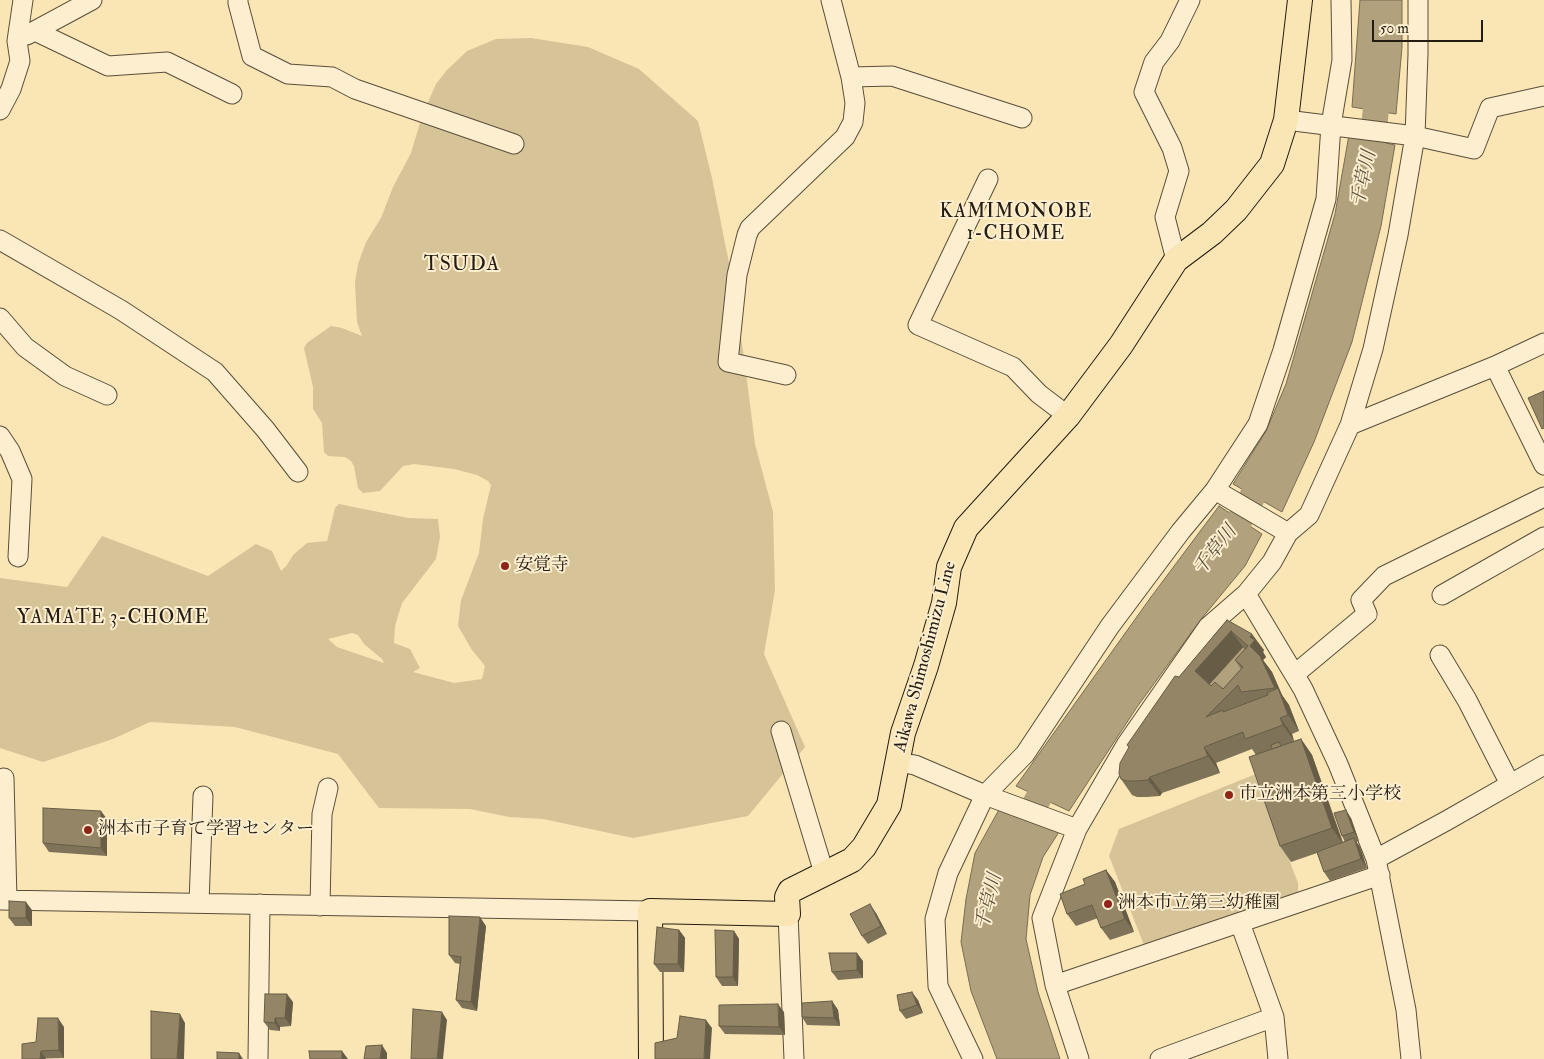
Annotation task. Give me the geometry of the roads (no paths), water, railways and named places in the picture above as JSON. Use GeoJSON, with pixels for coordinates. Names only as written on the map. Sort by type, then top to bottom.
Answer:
{"type":"FeatureCollection","features":[{"type":"Feature","properties":{"kind":"main road","name":"Aikawa Shimoshimizu Line"},"geometry":{"type":"LineString","coordinates":[[788,914],[787,897],[790,891],[852,860],[864,847],[889,805],[903,733],[926,666],[944,603],[949,567],[966,528],[1068,416],[1121,345],[1176,260],[1212,233],[1236,210],[1272,164],[1286,120],[1300,0]]}},
{"type":"Feature","properties":{"kind":"main road"},"geometry":{"type":"LineString","coordinates":[[651,1059],[650,911],[788,914]]}},
{"type":"Feature","properties":{"kind":"street"},"geometry":{"type":"LineString","coordinates":[[0,110],[11,90],[20,61],[17,41],[23,0]]}},
{"type":"Feature","properties":{"kind":"street"},"geometry":{"type":"LineString","coordinates":[[17,41],[92,0]]}},
{"type":"Feature","properties":{"kind":"street"},"geometry":{"type":"LineString","coordinates":[[238,0],[252,56],[288,74],[332,77],[355,89],[514,144]]}},
{"type":"Feature","properties":{"kind":"street"},"geometry":{"type":"LineString","coordinates":[[786,375],[728,362],[736,275],[746,235],[750,228],[845,137],[853,122],[855,103],[851,76],[831,0]]}},
{"type":"Feature","properties":{"kind":"street"},"geometry":{"type":"LineString","coordinates":[[1176,260],[1165,217],[1178,171],[1172,148],[1144,92],[1154,62],[1170,41],[1190,0]]}},
{"type":"Feature","properties":{"kind":"street"},"geometry":{"type":"LineString","coordinates":[[973,1059],[938,986],[935,919],[948,873],[985,795],[1025,754],[1110,626],[1181,530],[1215,490],[1258,424],[1283,350],[1326,199],[1331,125],[1342,60],[1341,0]]}},
{"type":"Feature","properties":{"kind":"street"},"geometry":{"type":"LineString","coordinates":[[1079,1059],[1055,984],[1042,918],[1076,829],[1126,745],[1208,627],[1246,594],[1272,562],[1288,533],[1309,515],[1350,426],[1374,349],[1398,235],[1415,136],[1418,0]]}},
{"type":"Feature","properties":{"kind":"street"},"geometry":{"type":"LineString","coordinates":[[35,31],[108,66],[167,62],[232,94]]}},
{"type":"Feature","properties":{"kind":"street"},"geometry":{"type":"LineString","coordinates":[[851,76],[892,76],[1022,118]]}},
{"type":"Feature","properties":{"kind":"street"},"geometry":{"type":"LineString","coordinates":[[1286,120],[1415,136],[1474,149],[1490,108],[1544,96]]}},
{"type":"Feature","properties":{"kind":"street"},"geometry":{"type":"LineString","coordinates":[[988,179],[918,325],[1013,367],[1039,394],[1068,416]]}},
{"type":"Feature","properties":{"kind":"street"},"geometry":{"type":"LineString","coordinates":[[0,240],[121,310],[215,372],[265,429],[298,472]]}},
{"type":"Feature","properties":{"kind":"street"},"geometry":{"type":"LineString","coordinates":[[0,318],[25,347],[65,376],[107,395]]}},
{"type":"Feature","properties":{"kind":"street"},"geometry":{"type":"LineString","coordinates":[[1350,426],[1495,366],[1544,343]]}},
{"type":"Feature","properties":{"kind":"street"},"geometry":{"type":"LineString","coordinates":[[1495,366],[1544,465]]}},
{"type":"Feature","properties":{"kind":"street"},"geometry":{"type":"LineString","coordinates":[[0,436],[10,451],[22,479],[18,557]]}},
{"type":"Feature","properties":{"kind":"street"},"geometry":{"type":"LineString","coordinates":[[1215,490],[1288,533]]}},
{"type":"Feature","properties":{"kind":"street"},"geometry":{"type":"LineString","coordinates":[[1295,674],[1367,614],[1361,600],[1384,576],[1544,497]]}},
{"type":"Feature","properties":{"kind":"street"},"geometry":{"type":"LineString","coordinates":[[1442,595],[1544,537]]}},
{"type":"Feature","properties":{"kind":"street"},"geometry":{"type":"LineString","coordinates":[[1246,594],[1303,689],[1338,764],[1378,867],[1406,1010],[1411,1059]]}},
{"type":"Feature","properties":{"kind":"street"},"geometry":{"type":"LineString","coordinates":[[1440,655],[1467,700],[1510,784]]}},
{"type":"Feature","properties":{"kind":"street"},"geometry":{"type":"LineString","coordinates":[[780,731],[824,873]]}},
{"type":"Feature","properties":{"kind":"street"},"geometry":{"type":"LineString","coordinates":[[897,762],[915,765],[985,795],[1076,829]]}},
{"type":"Feature","properties":{"kind":"street"},"geometry":{"type":"LineString","coordinates":[[1055,984],[1240,923],[1378,867],[1446,822],[1544,764]]}},
{"type":"Feature","properties":{"kind":"street"},"geometry":{"type":"LineString","coordinates":[[4,778],[3,900],[650,911]]}},
{"type":"Feature","properties":{"kind":"street"},"geometry":{"type":"LineString","coordinates":[[320,906],[322,814],[328,788]]}},
{"type":"Feature","properties":{"kind":"street"},"geometry":{"type":"LineString","coordinates":[[199,902],[204,796]]}},
{"type":"Feature","properties":{"kind":"street"},"geometry":{"type":"LineString","coordinates":[[258,1059],[260,904]]}},
{"type":"Feature","properties":{"kind":"street"},"geometry":{"type":"LineString","coordinates":[[788,914],[794,1059]]}},
{"type":"Feature","properties":{"kind":"street"},"geometry":{"type":"LineString","coordinates":[[1240,923],[1274,1017],[1278,1059]]}},
{"type":"Feature","properties":{"kind":"street"},"geometry":{"type":"LineString","coordinates":[[1160,1059],[1274,1017]]}},
{"type":"Feature","properties":{"kind":"water"},"geometry":{"type":"Polygon","coordinates":[[[1360,0],[1402,0],[1402,47],[1396,114],[1352,107],[1360,0]]]}},
{"type":"Feature","properties":{"kind":"water"},"geometry":{"type":"Polygon","coordinates":[[[1349,135],[1395,145],[1381,226],[1352,342],[1314,442],[1282,512],[1233,484],[1266,431],[1286,384],[1335,214],[1349,135]]]}},
{"type":"Feature","properties":{"kind":"water"},"geometry":{"type":"Polygon","coordinates":[[[1219,506],[1262,534],[1245,566],[1202,618],[1137,707],[1069,811],[1016,786],[1151,597],[1219,506]]]}},
{"type":"Feature","properties":{"kind":"water"},"geometry":{"type":"Polygon","coordinates":[[[1243,647],[1259,662],[1234,705],[1206,688],[1243,647]]]}},
{"type":"Feature","properties":{"kind":"water"},"geometry":{"type":"Polygon","coordinates":[[[1001,806],[1059,832],[1043,857],[1030,895],[1026,939],[1038,992],[1060,1059],[997,1059],[971,991],[961,942],[966,899],[975,853],[1001,806]]]}},
{"type":"Feature","properties":{"kind":"waterway","name":"千草川"},"geometry":{"type":"LineString","coordinates":[[1370,156],[1379,76]]}},
{"type":"Feature","properties":{"kind":"waterway","name":"千草川"},"geometry":{"type":"LineString","coordinates":[[1220,549],[1232,534],[1270,464]]}},
{"type":"Feature","properties":{"kind":"waterway","name":"千草川"},"geometry":{"type":"LineString","coordinates":[[1018,834],[1059,767]]}},
{"type":"Feature","properties":{"kind":"place","name":"安覚寺"},"geometry":{"type":"Point","coordinates":[505,566]}},
{"type":"Feature","properties":{"kind":"place","name":"市立洲本第三小学校"},"geometry":{"type":"Point","coordinates":[1229,795]}},
{"type":"Feature","properties":{"kind":"place","name":"洲本市子育て学習センター"},"geometry":{"type":"Point","coordinates":[88,830]}},
{"type":"Feature","properties":{"kind":"place","name":"洲本市立第三幼稚園"},"geometry":{"type":"Point","coordinates":[1108,904]}},
{"type":"Feature","properties":{"kind":"district","name":"KAMIMONOBE 1-CHOME"},"geometry":{"type":"Point","coordinates":[1016,224]}},
{"type":"Feature","properties":{"kind":"district","name":"TSUDA"},"geometry":{"type":"Point","coordinates":[462,266]}},
{"type":"Feature","properties":{"kind":"district","name":"YAMATE 3-CHOME"},"geometry":{"type":"Point","coordinates":[113,619]}}]}
